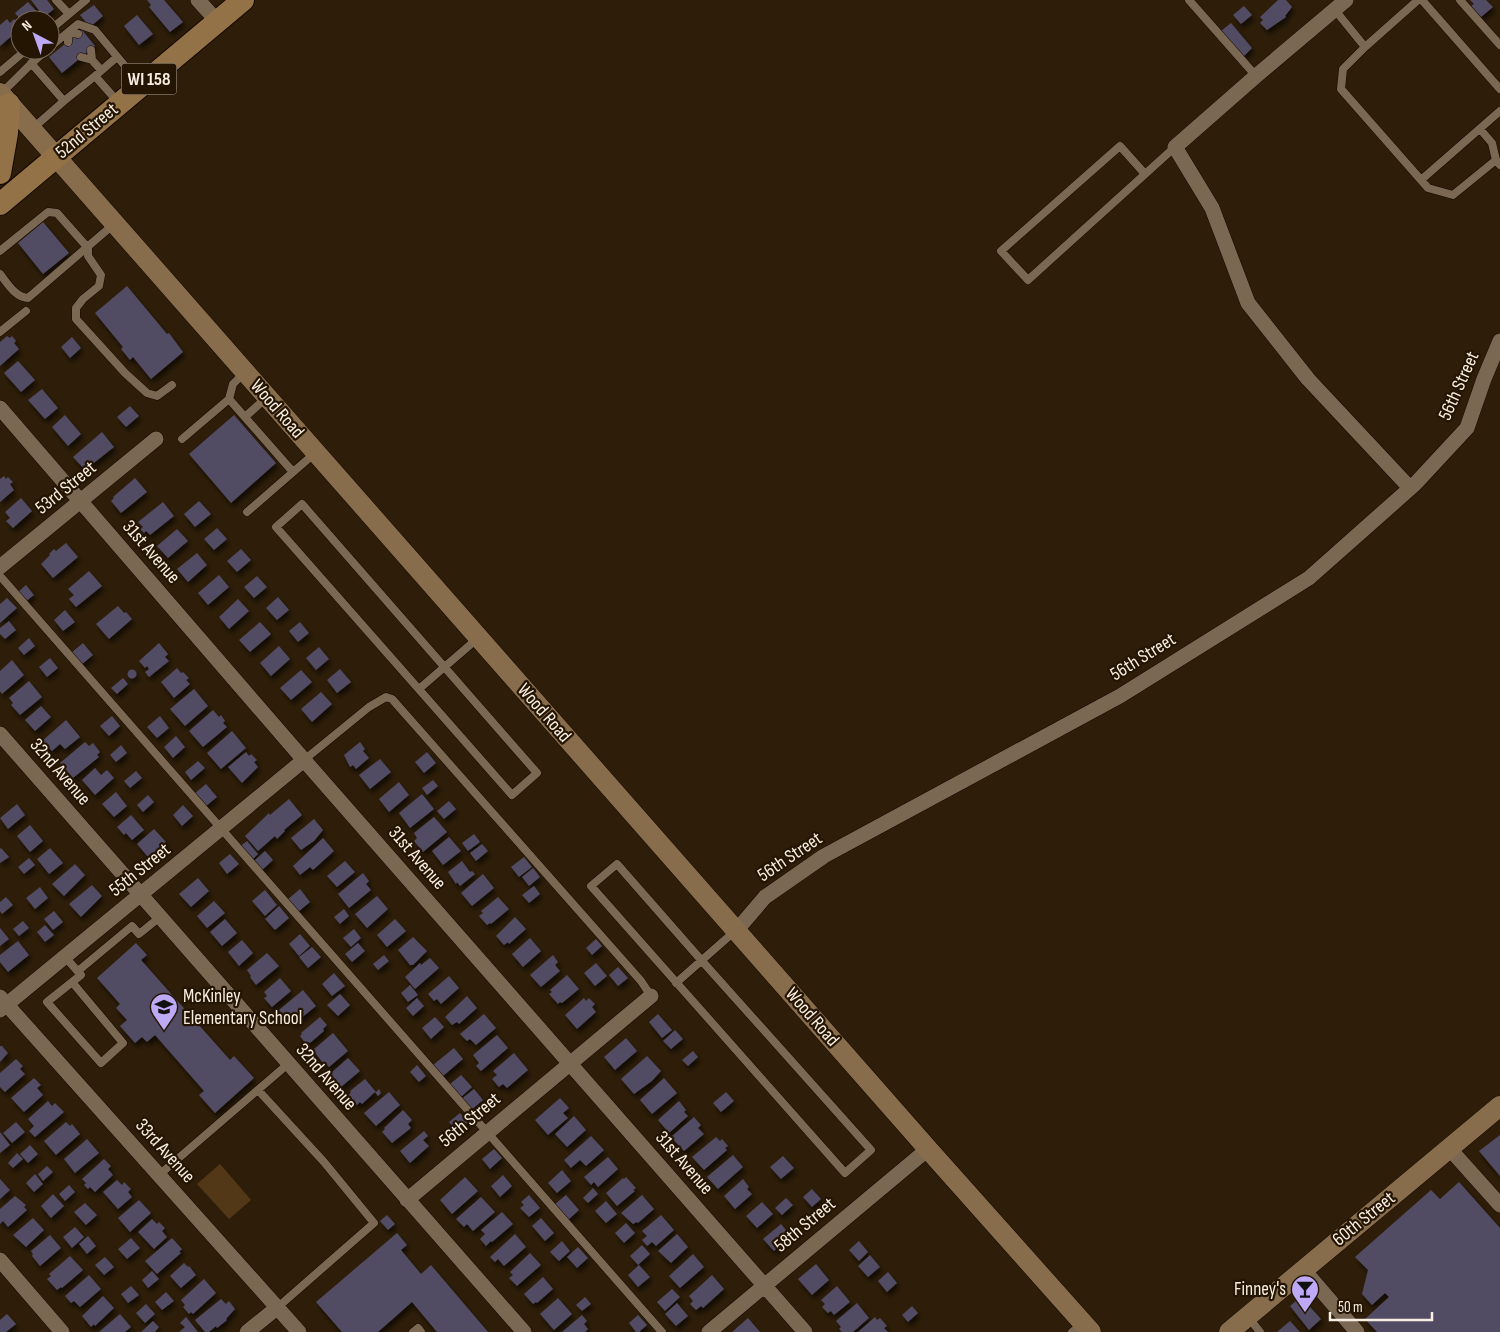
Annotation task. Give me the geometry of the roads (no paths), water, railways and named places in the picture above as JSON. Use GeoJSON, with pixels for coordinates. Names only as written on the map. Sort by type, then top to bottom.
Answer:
{"type":"FeatureCollection","features":[{"type":"Feature","properties":{"kind":"main road","name":"52nd Street"},"geometry":{"type":"LineString","coordinates":[[0,204],[243,0]]}},
{"type":"Feature","properties":{"kind":"main road"},"geometry":{"type":"LineString","coordinates":[[0,173],[8,133],[3,97]]}},
{"type":"Feature","properties":{"kind":"street"},"geometry":{"type":"LineString","coordinates":[[198,0],[217,22]]}},
{"type":"Feature","properties":{"kind":"street"},"geometry":{"type":"LineString","coordinates":[[1336,3],[1175,147],[1212,208],[1248,303],[1308,379],[1410,488]]}},
{"type":"Feature","properties":{"kind":"street","name":"Wood Road"},"geometry":{"type":"LineString","coordinates":[[3,97],[928,1149],[1082,1329]]}},
{"type":"Feature","properties":{"kind":"street","name":"56th Street"},"geometry":{"type":"LineString","coordinates":[[736,931],[765,898],[824,856],[1120,696],[1309,578],[1410,488],[1467,428],[1500,341]]}},
{"type":"Feature","properties":{"kind":"street","name":"31st Avenue"},"geometry":{"type":"LineString","coordinates":[[0,408],[304,760],[805,1332]]}},
{"type":"Feature","properties":{"kind":"street","name":"53rd Street"},"geometry":{"type":"LineString","coordinates":[[0,567],[156,439]]}},
{"type":"Feature","properties":{"kind":"street","name":"32nd Avenue"},"geometry":{"type":"LineString","coordinates":[[0,734],[524,1332]]}},
{"type":"Feature","properties":{"kind":"street","name":"55th Street"},"geometry":{"type":"LineString","coordinates":[[2,1004],[66,956],[304,760]]}},
{"type":"Feature","properties":{"kind":"street","name":"56th Street"},"geometry":{"type":"LineString","coordinates":[[407,1200],[651,996]]}},
{"type":"Feature","properties":{"kind":"street","name":"33rd Avenue"},"geometry":{"type":"LineString","coordinates":[[2,1004],[159,1175],[299,1332]]}},
{"type":"Feature","properties":{"kind":"street","name":"60th Street"},"geometry":{"type":"LineString","coordinates":[[1229,1332],[1500,1106]]}},
{"type":"Feature","properties":{"kind":"street"},"geometry":{"type":"LineString","coordinates":[[1450,1148],[1500,1205]]}},
{"type":"Feature","properties":{"kind":"street","name":"58th Street"},"geometry":{"type":"LineString","coordinates":[[708,1332],[928,1149]]}},
{"type":"Feature","properties":{"kind":"street"},"geometry":{"type":"LineString","coordinates":[[0,1260],[62,1332]]}},
{"type":"Feature","properties":{"kind":"street"},"geometry":{"type":"LineString","coordinates":[[1303,1269],[1357,1332]]}},
{"type":"Feature","properties":{"kind":"street"},"geometry":{"type":"LineString","coordinates":[[247,1332],[278,1308]]}},
{"type":"Feature","properties":{"kind":"lane"},"geometry":{"type":"LineString","coordinates":[[56,0],[68,14]]}},
{"type":"Feature","properties":{"kind":"lane"},"geometry":{"type":"LineString","coordinates":[[60,21],[86,0]]}},
{"type":"Feature","properties":{"kind":"lane"},"geometry":{"type":"LineString","coordinates":[[1189,0],[1256,76]]}},
{"type":"Feature","properties":{"kind":"lane"},"geometry":{"type":"LineString","coordinates":[[1480,129],[1492,143],[1498,162],[1453,195],[1428,188],[1341,89],[1343,69],[1365,47],[1420,0],[1500,89]]}},
{"type":"Feature","properties":{"kind":"lane"},"geometry":{"type":"LineString","coordinates":[[1460,0],[1500,45]]}},
{"type":"Feature","properties":{"kind":"lane"},"geometry":{"type":"LineString","coordinates":[[1336,3],[1365,47]]}},
{"type":"Feature","properties":{"kind":"lane"},"geometry":{"type":"LineString","coordinates":[[60,39],[78,24],[95,30],[141,86]]}},
{"type":"Feature","properties":{"kind":"lane"},"geometry":{"type":"LineString","coordinates":[[69,32],[78,34]]}},
{"type":"Feature","properties":{"kind":"lane"},"geometry":{"type":"LineString","coordinates":[[68,42],[69,32]]}},
{"type":"Feature","properties":{"kind":"lane"},"geometry":{"type":"LineString","coordinates":[[91,50],[92,60],[101,70]]}},
{"type":"Feature","properties":{"kind":"lane"},"geometry":{"type":"LineString","coordinates":[[31,130],[117,56]]}},
{"type":"Feature","properties":{"kind":"lane"},"geometry":{"type":"LineString","coordinates":[[81,58],[92,60]]}},
{"type":"Feature","properties":{"kind":"lane"},"geometry":{"type":"LineString","coordinates":[[0,72],[14,60]]}},
{"type":"Feature","properties":{"kind":"lane"},"geometry":{"type":"LineString","coordinates":[[3,97],[35,60]]}},
{"type":"Feature","properties":{"kind":"lane"},"geometry":{"type":"LineString","coordinates":[[31,63],[64,101]]}},
{"type":"Feature","properties":{"kind":"lane"},"geometry":{"type":"LineString","coordinates":[[94,76],[120,104]]}},
{"type":"Feature","properties":{"kind":"lane"},"geometry":{"type":"LineString","coordinates":[[1420,180],[1500,111]]}},
{"type":"Feature","properties":{"kind":"lane"},"geometry":{"type":"LineString","coordinates":[[1146,174],[1120,146],[1001,252],[1028,280],[1146,174],[1175,147]]}},
{"type":"Feature","properties":{"kind":"lane"},"geometry":{"type":"LineString","coordinates":[[0,251],[48,212],[57,213],[88,248],[88,256],[101,275],[99,286],[83,299],[76,308],[76,319],[146,392],[157,396],[172,385]]}},
{"type":"Feature","properties":{"kind":"lane"},"geometry":{"type":"LineString","coordinates":[[0,274],[16,294],[22,298],[28,298],[114,224]]}},
{"type":"Feature","properties":{"kind":"lane"},"geometry":{"type":"LineString","coordinates":[[0,332],[26,311]]}},
{"type":"Feature","properties":{"kind":"lane"},"geometry":{"type":"LineString","coordinates":[[182,439],[229,398],[232,384],[245,373]]}},
{"type":"Feature","properties":{"kind":"lane"},"geometry":{"type":"LineString","coordinates":[[229,398],[293,472]]}},
{"type":"Feature","properties":{"kind":"lane"},"geometry":{"type":"LineString","coordinates":[[246,416],[266,398]]}},
{"type":"Feature","properties":{"kind":"lane"},"geometry":{"type":"LineString","coordinates":[[246,512],[315,453]]}},
{"type":"Feature","properties":{"kind":"lane"},"geometry":{"type":"LineString","coordinates":[[302,504],[537,773],[512,795],[419,689],[276,527],[302,504]]}},
{"type":"Feature","properties":{"kind":"lane"},"geometry":{"type":"LineString","coordinates":[[0,576],[662,1332]]}},
{"type":"Feature","properties":{"kind":"lane"},"geometry":{"type":"LineString","coordinates":[[419,689],[478,638]]}},
{"type":"Feature","properties":{"kind":"lane"},"geometry":{"type":"LineString","coordinates":[[304,760],[374,703],[386,697],[392,700],[641,981],[651,996]]}},
{"type":"Feature","properties":{"kind":"lane"},"geometry":{"type":"LineString","coordinates":[[617,864],[702,961],[872,1150],[845,1173],[591,886],[617,864]]}},
{"type":"Feature","properties":{"kind":"lane"},"geometry":{"type":"LineString","coordinates":[[78,971],[132,926],[139,934],[160,917]]}},
{"type":"Feature","properties":{"kind":"lane"},"geometry":{"type":"LineString","coordinates":[[676,982],[736,931]]}},
{"type":"Feature","properties":{"kind":"lane"},"geometry":{"type":"LineString","coordinates":[[66,956],[81,975],[72,982],[47,1002],[101,1063],[123,1043],[72,982]]}},
{"type":"Feature","properties":{"kind":"lane"},"geometry":{"type":"LineString","coordinates":[[159,1175],[288,1064]]}},
{"type":"Feature","properties":{"kind":"lane"},"geometry":{"type":"LineString","coordinates":[[258,1090],[324,1162],[374,1223],[278,1308]]}},
{"type":"Feature","properties":{"kind":"lane"},"geometry":{"type":"LineString","coordinates":[[1248,1316],[1260,1332]]}},
{"type":"Feature","properties":{"kind":"lane"},"geometry":{"type":"LineString","coordinates":[[414,1332],[418,1328],[421,1332]]}},
{"type":"Feature","properties":{"kind":"place","name":"McKinley Elementary School"},"geometry":{"type":"Point","coordinates":[164,1031]}},
{"type":"Feature","properties":{"kind":"place","name":"Finney's"},"geometry":{"type":"Point","coordinates":[1305,1313]}}]}
